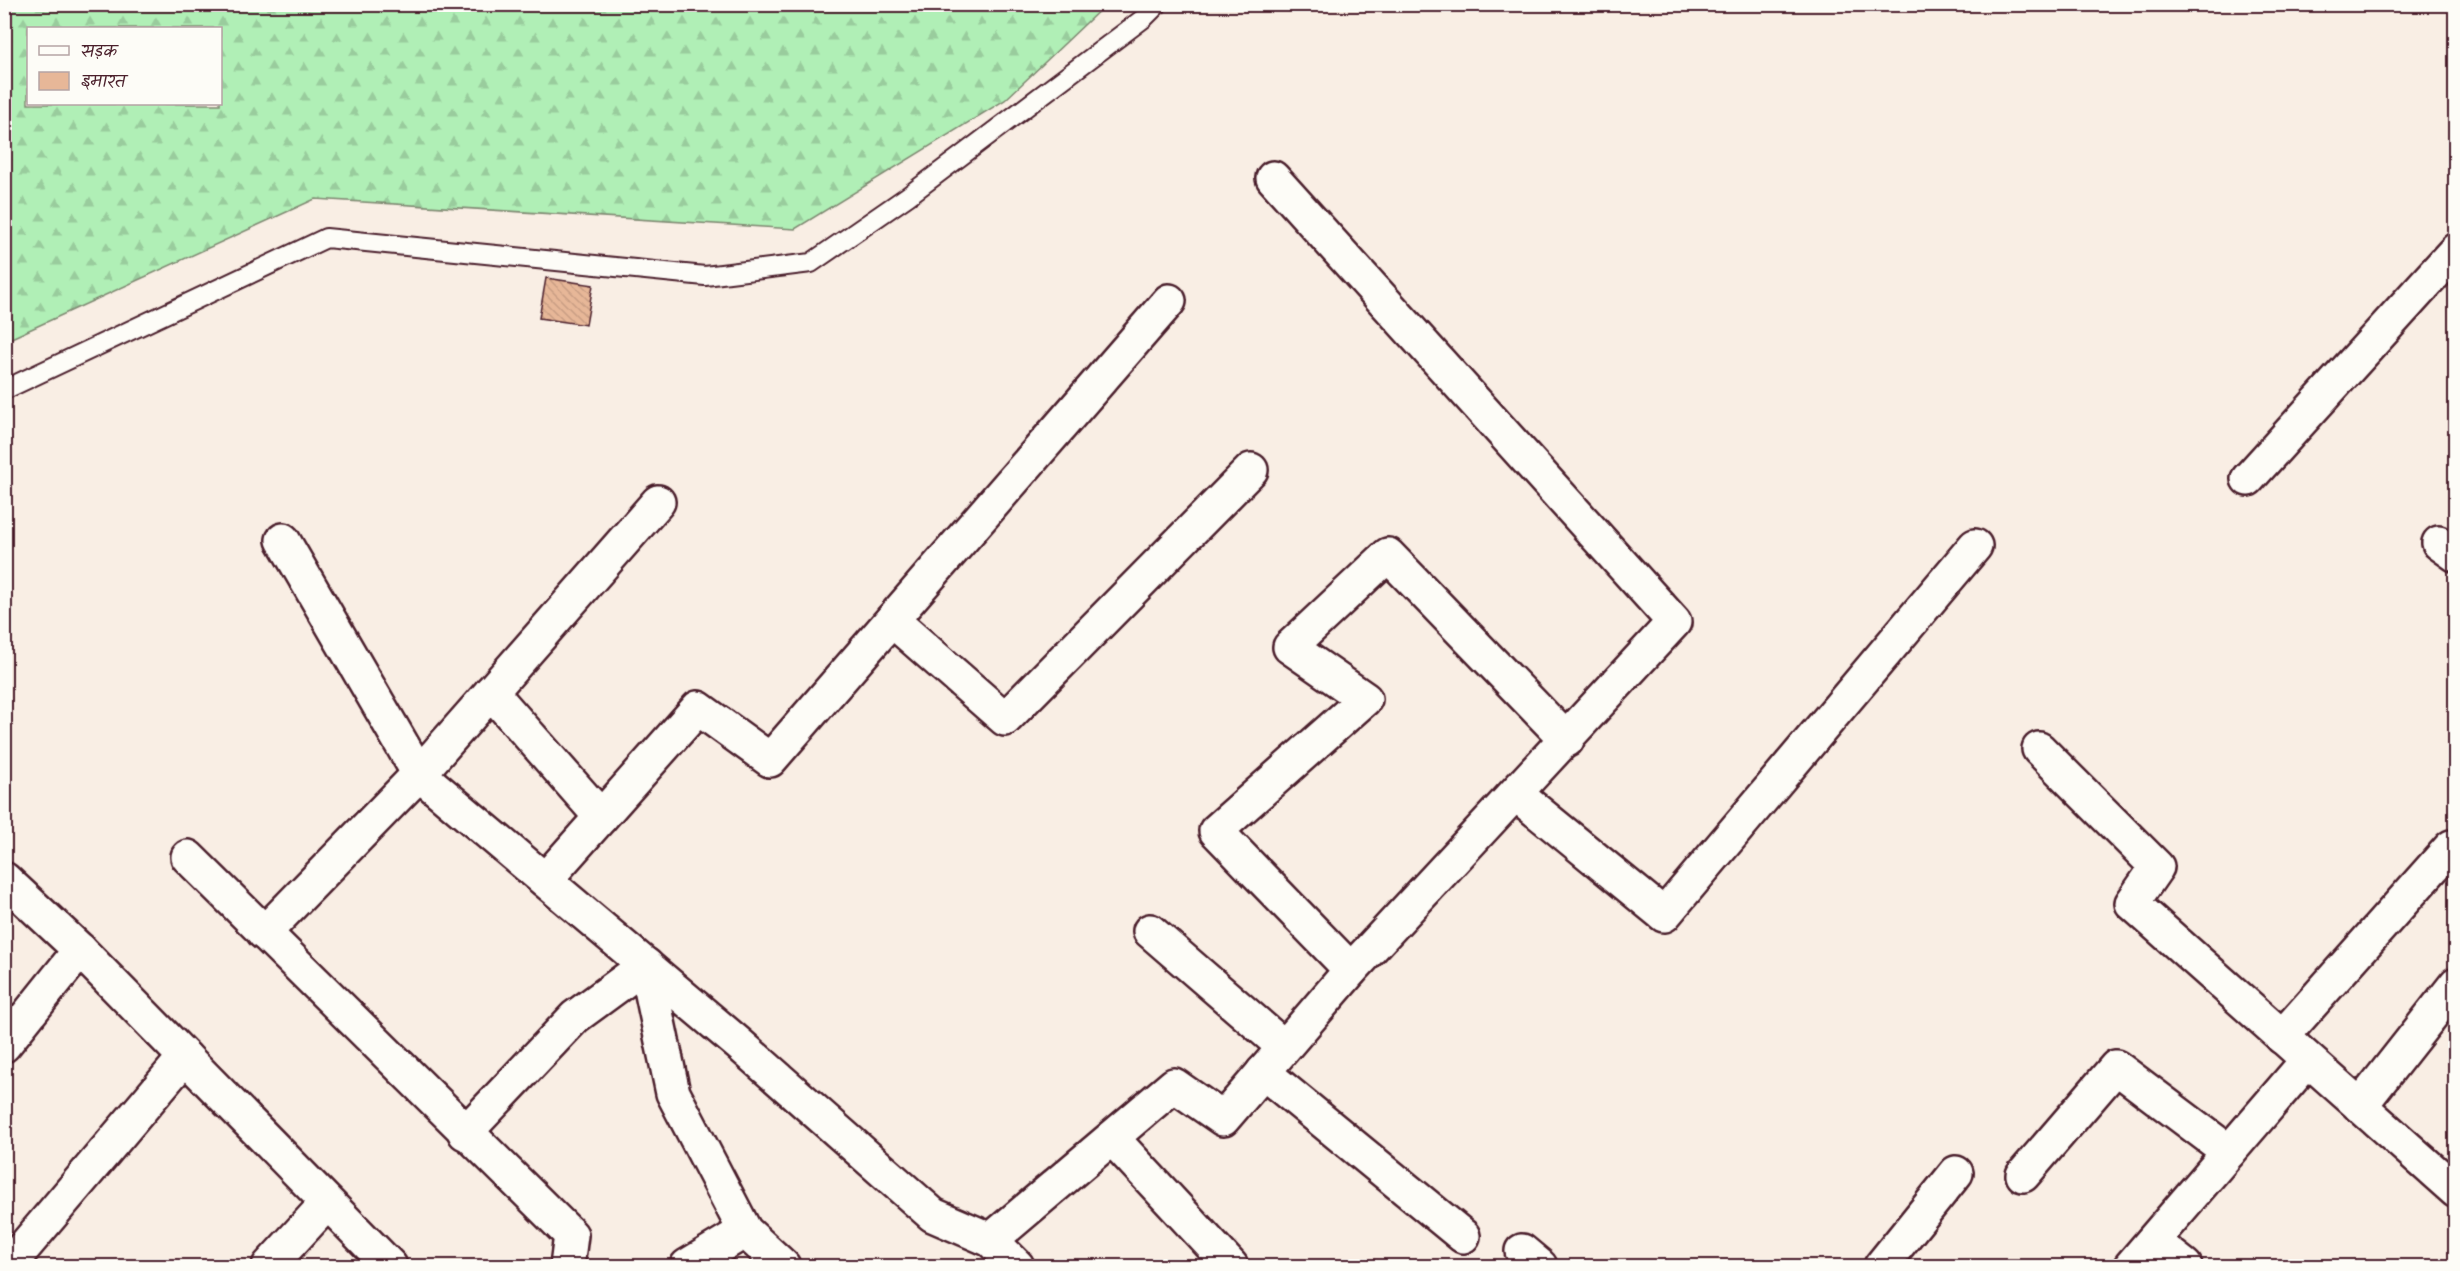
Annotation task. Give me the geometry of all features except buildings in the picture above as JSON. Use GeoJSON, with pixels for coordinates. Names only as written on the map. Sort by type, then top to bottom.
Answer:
{"type":"FeatureCollection","features":[{"type":"Feature","properties":{"kind":"street"},"geometry":{"type":"LineString","coordinates":[[991,1240],[1174,1085],[1223,1119],[1351,970],[1567,740],[1674,622],[1274,178]]}},
{"type":"Feature","properties":{"kind":"street"},"geometry":{"type":"LineString","coordinates":[[2248,479],[2456,250]]}},
{"type":"Feature","properties":{"kind":"street"},"geometry":{"type":"LineString","coordinates":[[545,880],[698,708],[770,760],[1169,301]]}},
{"type":"Feature","properties":{"kind":"street"},"geometry":{"type":"LineString","coordinates":[[892,620],[1005,719],[1251,470]]}},
{"type":"Feature","properties":{"kind":"street"},"geometry":{"type":"LineString","coordinates":[[264,933],[419,774],[658,502]]}},
{"type":"Feature","properties":{"kind":"street"},"geometry":{"type":"LineString","coordinates":[[283,540],[419,774],[646,965],[933,1215],[991,1240],[1017,1266]]}},
{"type":"Feature","properties":{"kind":"street"},"geometry":{"type":"LineString","coordinates":[[1516,794],[1664,915],[1975,546]]}},
{"type":"Feature","properties":{"kind":"street"},"geometry":{"type":"LineString","coordinates":[[1351,970],[1216,831],[1365,699],[1290,647],[1388,555],[1567,740]]}},
{"type":"Feature","properties":{"kind":"street"},"geometry":{"type":"LineString","coordinates":[[491,692],[601,817]]}},
{"type":"Feature","properties":{"kind":"street"},"geometry":{"type":"LineString","coordinates":[[2039,749],[2157,867],[2132,903],[2456,1191]]}},
{"type":"Feature","properties":{"kind":"street"},"geometry":{"type":"LineString","coordinates":[[2282,1037],[2451,847]]}},
{"type":"Feature","properties":{"kind":"street"},"geometry":{"type":"LineString","coordinates":[[188,857],[465,1133],[571,1235],[567,1266]]}},
{"type":"Feature","properties":{"kind":"street"},"geometry":{"type":"LineString","coordinates":[[4,879],[80,950],[390,1266]]}},
{"type":"Feature","properties":{"kind":"street"},"geometry":{"type":"LineString","coordinates":[[1150,931],[1284,1047]]}},
{"type":"Feature","properties":{"kind":"street"},"geometry":{"type":"LineString","coordinates":[[4,1045],[80,950]]}},
{"type":"Feature","properties":{"kind":"street"},"geometry":{"type":"LineString","coordinates":[[465,1133],[575,1017],[646,965]]}},
{"type":"Feature","properties":{"kind":"street"},"geometry":{"type":"LineString","coordinates":[[646,965],[674,1093],[745,1231],[783,1266]]}},
{"type":"Feature","properties":{"kind":"street"},"geometry":{"type":"LineString","coordinates":[[2360,1106],[2456,984]]}},
{"type":"Feature","properties":{"kind":"street"},"geometry":{"type":"LineString","coordinates":[[8,1266],[185,1057]]}},
{"type":"Feature","properties":{"kind":"street"},"geometry":{"type":"LineString","coordinates":[[2131,1266],[2308,1060]]}},
{"type":"Feature","properties":{"kind":"street"},"geometry":{"type":"LineString","coordinates":[[2023,1175],[2116,1067],[2229,1152]]}},
{"type":"Feature","properties":{"kind":"street"},"geometry":{"type":"LineString","coordinates":[[1263,1072],[1463,1236]]}},
{"type":"Feature","properties":{"kind":"street"},"geometry":{"type":"LineString","coordinates":[[1112,1138],[1231,1266]]}},
{"type":"Feature","properties":{"kind":"street"},"geometry":{"type":"LineString","coordinates":[[1881,1266],[1956,1173]]}},
{"type":"Feature","properties":{"kind":"street"},"geometry":{"type":"LineString","coordinates":[[269,1266],[327,1203]]}},
{"type":"Feature","properties":{"kind":"street"},"geometry":{"type":"LineString","coordinates":[[687,1266],[745,1231]]}},
{"type":"Feature","properties":{"kind":"street"},"geometry":{"type":"LineString","coordinates":[[2153,1241],[2185,1266]]}},
{"type":"Feature","properties":{"kind":"lane"},"geometry":{"type":"LineString","coordinates":[[4,390],[326,238],[705,276],[811,263],[908,196],[1144,18],[1158,4]]}},
{"type":"Feature","properties":{"kind":"green space"},"geometry":{"type":"Polygon","coordinates":[[[4,5],[1105,5],[1005,100],[795,229],[315,199],[5,341],[4,5]]]}}]}
